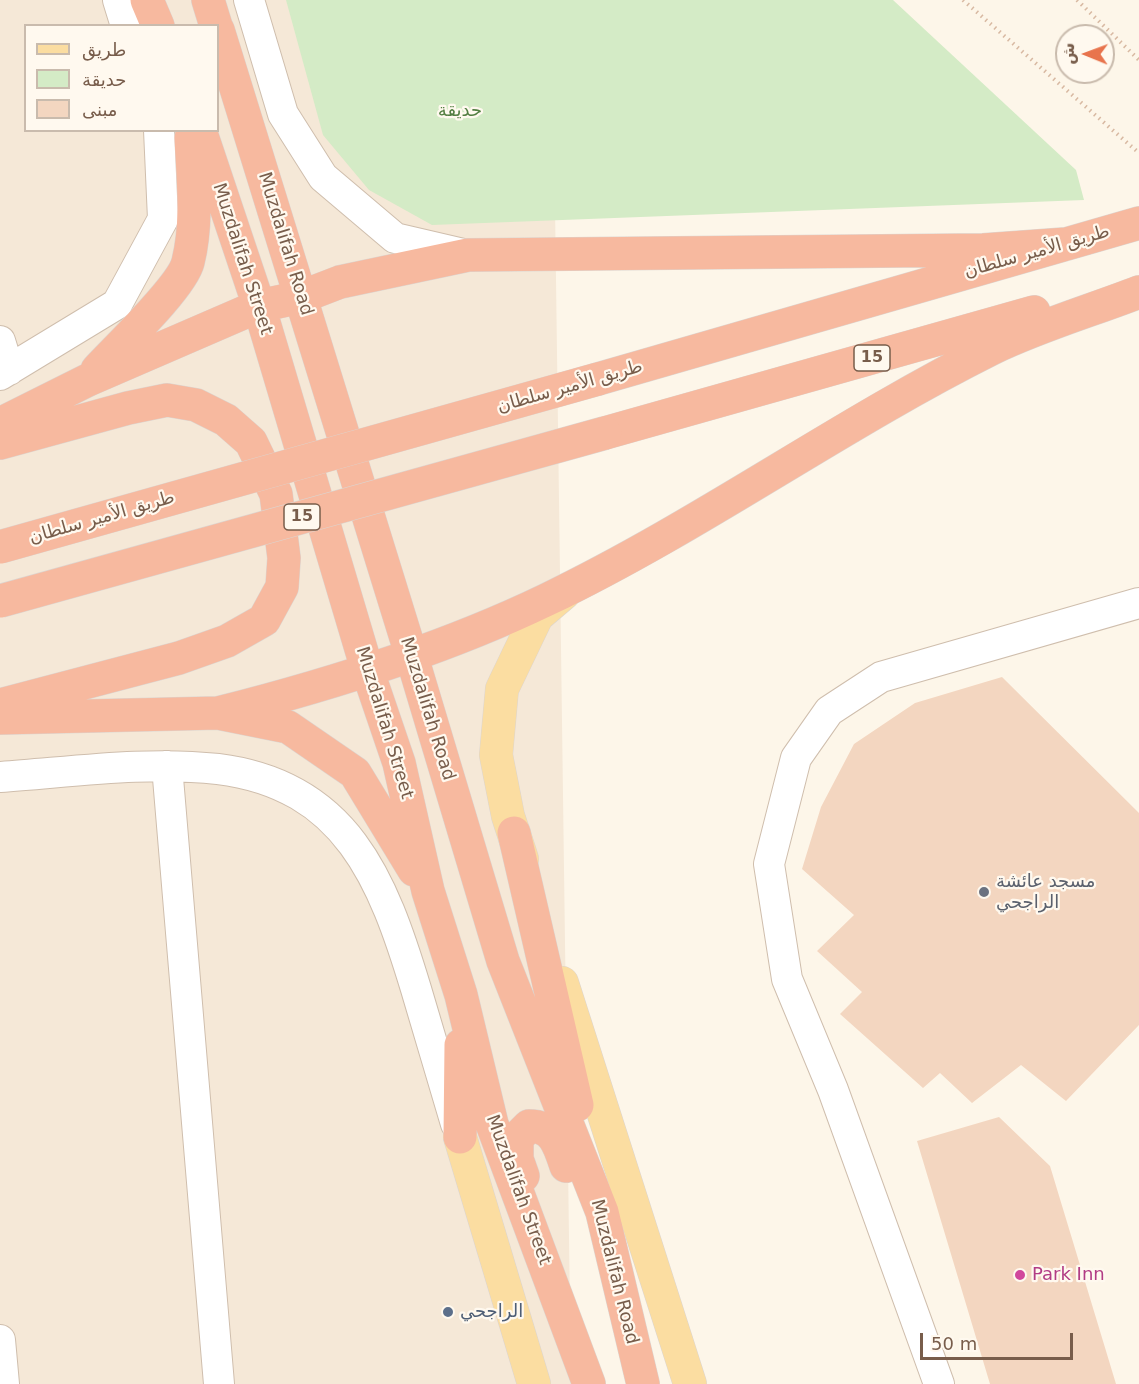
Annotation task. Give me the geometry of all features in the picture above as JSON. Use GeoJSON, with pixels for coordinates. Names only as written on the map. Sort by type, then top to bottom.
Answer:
{"type":"FeatureCollection","features":[{"type":"Feature","properties":{"kind":"highway"},"geometry":{"type":"LineString","coordinates":[[147,0],[157,24]]}},
{"type":"Feature","properties":{"kind":"highway"},"geometry":{"type":"LineString","coordinates":[[159,0],[166,24]]}},
{"type":"Feature","properties":{"kind":"highway"},"geometry":{"type":"LineString","coordinates":[[208,0],[215,24]]}},
{"type":"Feature","properties":{"kind":"highway","name":"Muzdalifah Road"},"geometry":{"type":"LineString","coordinates":[[219,33],[411,654],[502,961],[602,1212],[643,1384]]}},
{"type":"Feature","properties":{"kind":"highway"},"geometry":{"type":"LineString","coordinates":[[88,380],[167,295],[188,263],[194,199],[190,132]]}},
{"type":"Feature","properties":{"kind":"highway","name":"Muzdalifah Street"},"geometry":{"type":"LineString","coordinates":[[201,132],[259,306],[367,669],[399,762],[428,891],[461,995],[492,1124],[589,1384]]}},
{"type":"Feature","properties":{"kind":"highway","name":"طريق الأمير سلطان"},"geometry":{"type":"LineString","coordinates":[[0,547],[598,379],[1139,223]]}},
{"type":"Feature","properties":{"kind":"highway"},"geometry":{"type":"LineString","coordinates":[[0,424],[88,380],[259,306],[301,297],[340,282],[468,255],[983,250],[1066,244]]}},
{"type":"Feature","properties":{"kind":"highway"},"geometry":{"type":"LineString","coordinates":[[247,270],[265,292],[284,287],[289,257]]}},
{"type":"Feature","properties":{"kind":"highway","name":"15"},"geometry":{"type":"LineString","coordinates":[[0,601],[1139,283]]}},
{"type":"Feature","properties":{"kind":"highway"},"geometry":{"type":"LineString","coordinates":[[0,718],[218,713],[304,692],[464,635],[572,587],[613,566],[993,348],[1139,292]]}},
{"type":"Feature","properties":{"kind":"highway"},"geometry":{"type":"LineString","coordinates":[[0,443],[128,408],[167,400],[196,405],[225,420],[250,442],[276,494],[284,558],[282,588],[264,620],[227,641],[179,658],[0,705]]}},
{"type":"Feature","properties":{"kind":"highway"},"geometry":{"type":"LineString","coordinates":[[378,702],[387,678],[404,675],[422,692]]}},
{"type":"Feature","properties":{"kind":"highway"},"geometry":{"type":"LineString","coordinates":[[218,713],[288,727],[355,773],[428,891]]}},
{"type":"Feature","properties":{"kind":"highway"},"geometry":{"type":"LineString","coordinates":[[514,833],[602,1212]]}},
{"type":"Feature","properties":{"kind":"highway"},"geometry":{"type":"LineString","coordinates":[[460,1137],[461,995]]}},
{"type":"Feature","properties":{"kind":"highway"},"geometry":{"type":"LineString","coordinates":[[576,1352],[517,1159],[517,1138],[529,1126],[540,1126],[555,1136],[632,1338]]}},
{"type":"Feature","properties":{"kind":"main road"},"geometry":{"type":"LineString","coordinates":[[572,587],[537,616],[502,689],[496,755],[514,833],[690,1384]]}},
{"type":"Feature","properties":{"kind":"main road"},"geometry":{"type":"LineString","coordinates":[[460,1137],[534,1384]]}},
{"type":"Feature","properties":{"kind":"street"},"geometry":{"type":"LineString","coordinates":[[118,0],[125,24]]}},
{"type":"Feature","properties":{"kind":"street"},"geometry":{"type":"LineString","coordinates":[[249,0],[283,114],[323,177],[395,237],[468,255]]}},
{"type":"Feature","properties":{"kind":"street"},"geometry":{"type":"LineString","coordinates":[[0,341],[5,373],[117,304],[163,219],[159,132]]}},
{"type":"Feature","properties":{"kind":"street"},"geometry":{"type":"LineString","coordinates":[[939,1384],[833,1090],[787,979],[769,864],[796,758],[829,711],[881,677],[1139,603]]}},
{"type":"Feature","properties":{"kind":"street"},"geometry":{"type":"LineString","coordinates":[[0,777],[167,766],[220,770],[277,784],[314,803],[356,846],[390,908],[460,1137]]}},
{"type":"Feature","properties":{"kind":"street"},"geometry":{"type":"LineString","coordinates":[[167,766],[219,1384]]}},
{"type":"Feature","properties":{"kind":"street"},"geometry":{"type":"LineString","coordinates":[[0,1340],[4,1384]]}},
{"type":"Feature","properties":{"kind":"path"},"geometry":{"type":"LineString","coordinates":[[963,0],[1139,153]]}},
{"type":"Feature","properties":{"kind":"path"},"geometry":{"type":"LineString","coordinates":[[1077,0],[1139,60]]}},
{"type":"Feature","properties":{"kind":"shaded area"},"geometry":{"type":"Polygon","coordinates":[[[0,0],[536,0],[553,58],[571,1384],[0,1384],[0,0]]]}},
{"type":"Feature","properties":{"kind":"green space","name":"حديقة"},"geometry":{"type":"Polygon","coordinates":[[[286,0],[893,0],[1076,170],[1084,200],[432,225],[369,190],[323,135],[286,0]]]}},
{"type":"Feature","properties":{"kind":"building","name":"مسجد عائشة الراجحي"},"geometry":{"type":"Polygon","coordinates":[[[1002,677],[1139,813],[1139,1025],[1066,1101],[1021,1065],[972,1103],[940,1073],[923,1088],[840,1014],[862,992],[817,951],[854,915],[802,869],[821,807],[854,744],[915,703],[1002,677]]]}},
{"type":"Feature","properties":{"kind":"building","name":"Park Inn"},"geometry":{"type":"Polygon","coordinates":[[[999,1117],[1050,1166],[1116,1384],[990,1384],[917,1141],[999,1117]]]}},
{"type":"Feature","properties":{"kind":"place","name":"مسجد عائشة الراجحي"},"geometry":{"type":"Point","coordinates":[984,892]}},
{"type":"Feature","properties":{"kind":"place","name":"Park Inn"},"geometry":{"type":"Point","coordinates":[1020,1275]}},
{"type":"Feature","properties":{"kind":"place","name":"الراجحي"},"geometry":{"type":"Point","coordinates":[448,1312]}}]}
